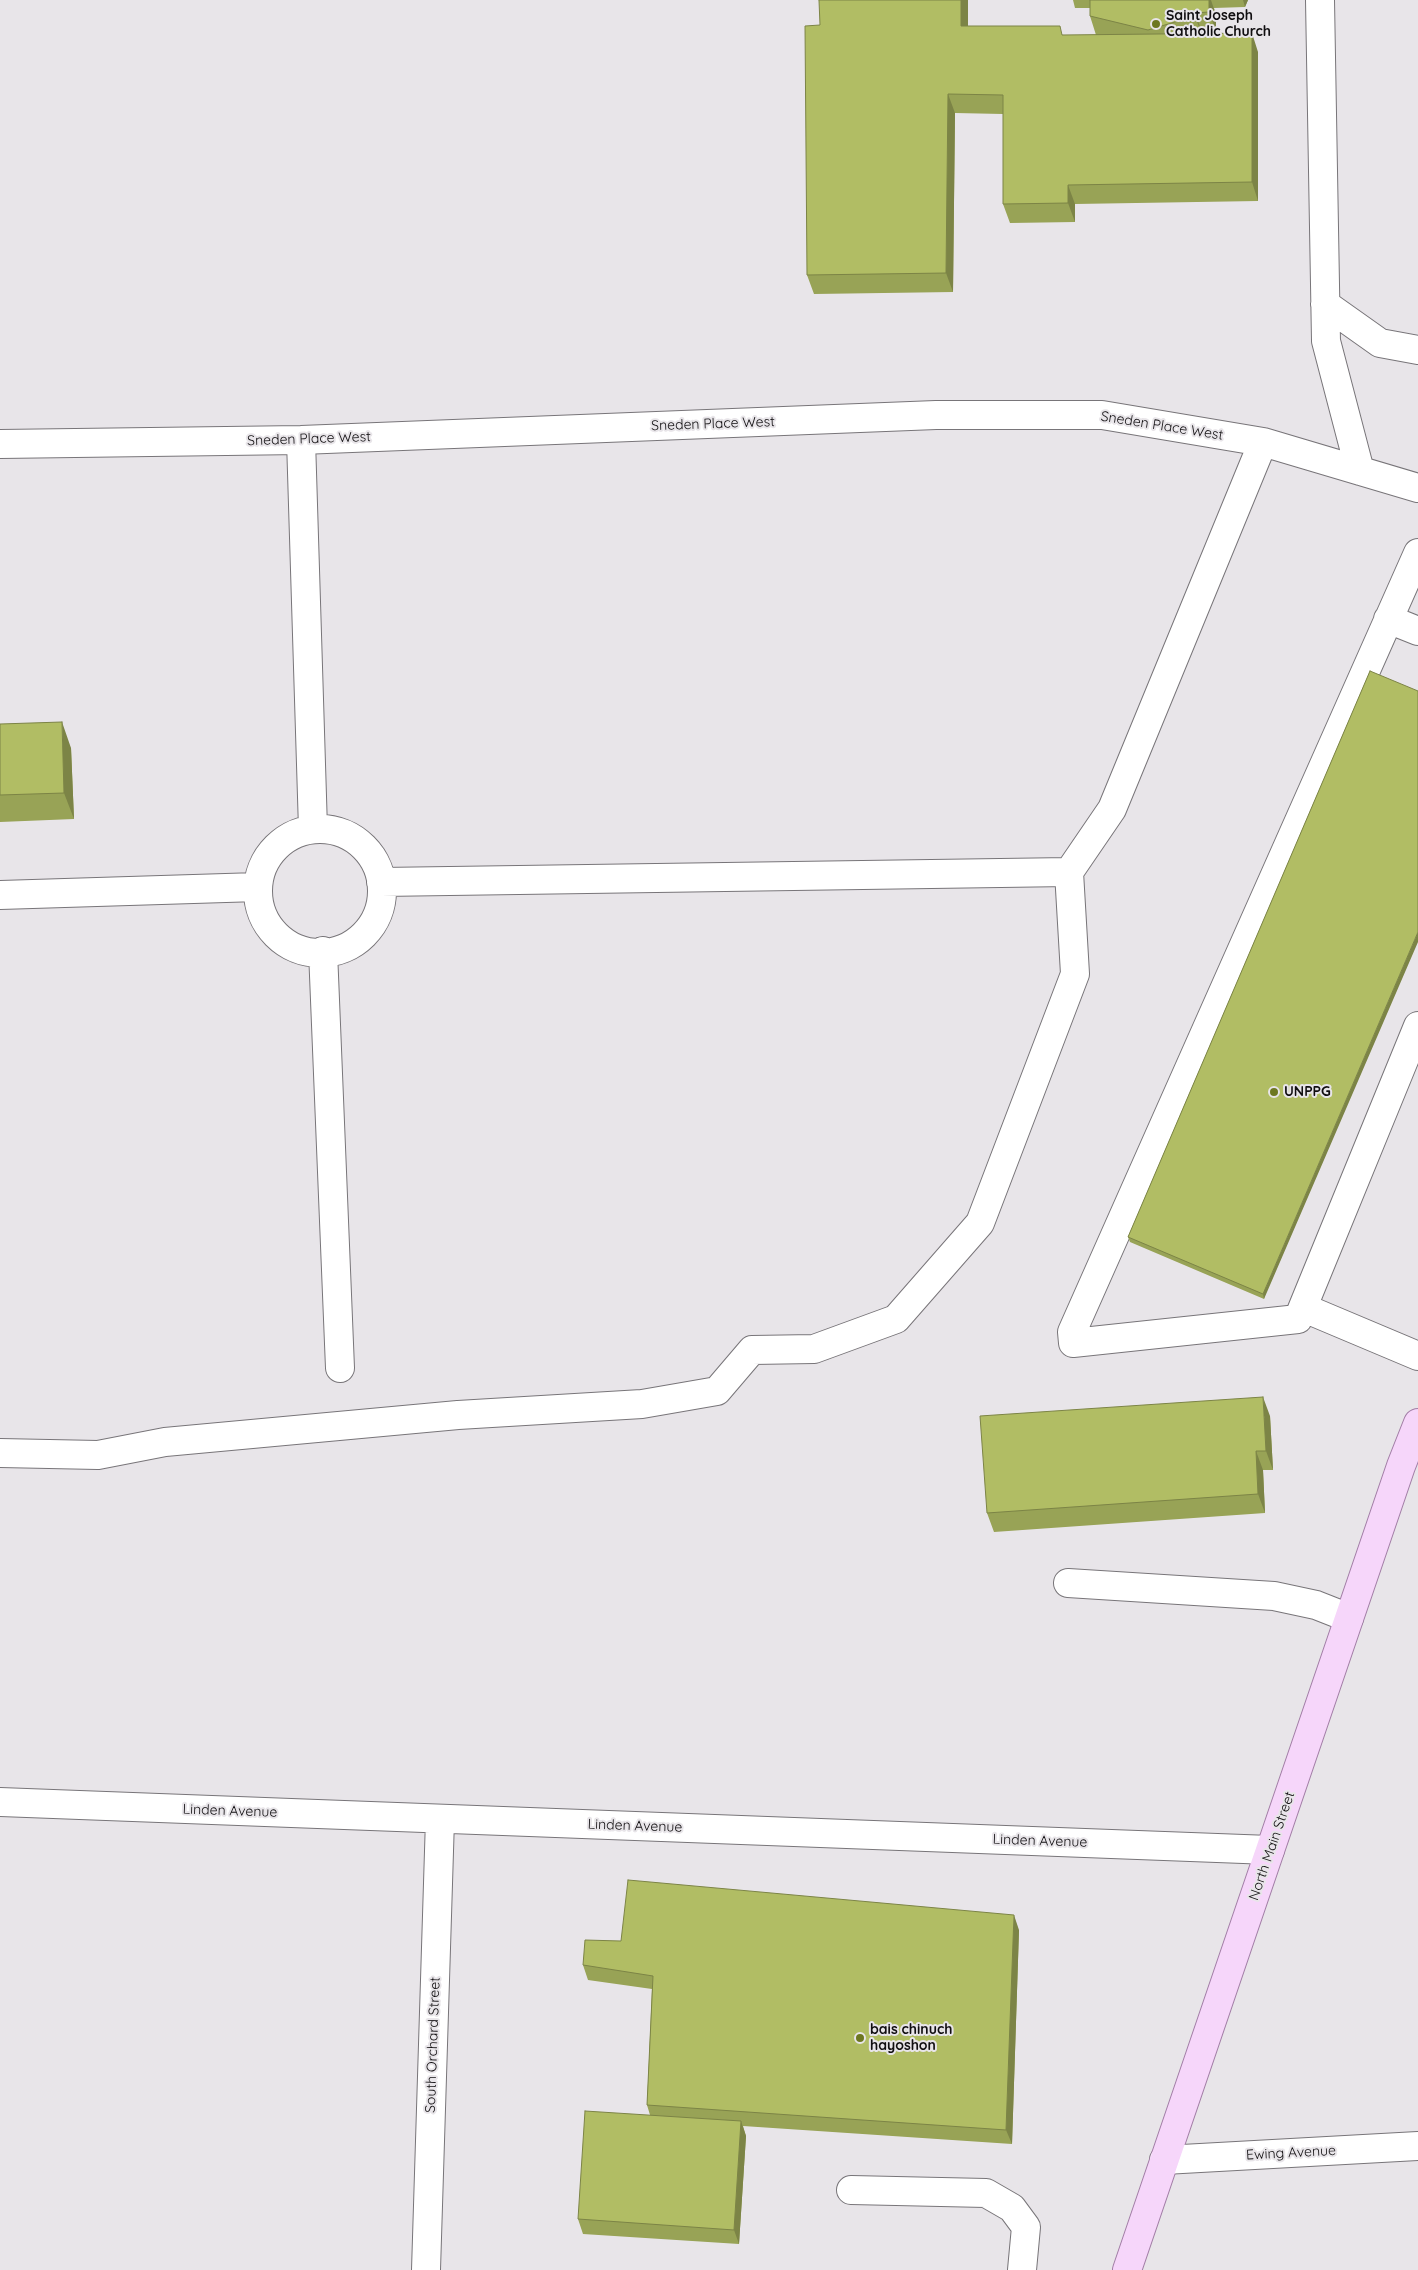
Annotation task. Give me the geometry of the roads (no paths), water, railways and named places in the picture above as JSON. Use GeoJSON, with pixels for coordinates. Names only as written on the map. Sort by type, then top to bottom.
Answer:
{"type":"FeatureCollection","features":[{"type":"Feature","properties":{"kind":"main road","name":"North Main Street"},"geometry":{"type":"LineString","coordinates":[[1127,2270],[1398,1475],[1418,1423]]}},
{"type":"Feature","properties":{"kind":"street"},"geometry":{"type":"LineString","coordinates":[[1320,0],[1326,341],[1360,471]]}},
{"type":"Feature","properties":{"kind":"street"},"geometry":{"type":"LineString","coordinates":[[1326,304],[1380,343],[1418,350]]}},
{"type":"Feature","properties":{"kind":"street","name":"Sneden Place West"},"geometry":{"type":"LineString","coordinates":[[0,444],[301,440],[936,415],[1102,415],[1263,442],[1418,488]]}},
{"type":"Feature","properties":{"kind":"street"},"geometry":{"type":"LineString","coordinates":[[301,440],[313,829]]}},
{"type":"Feature","properties":{"kind":"street"},"geometry":{"type":"LineString","coordinates":[[0,1454],[98,1455],[165,1442],[458,1414],[642,1404],[717,1391],[752,1350],[814,1349],[896,1319],[980,1224],[1075,974],[1069,872],[1112,809],[1263,442]]}},
{"type":"Feature","properties":{"kind":"street"},"geometry":{"type":"LineString","coordinates":[[1418,552],[1072,1332],[1073,1343],[1298,1319],[1418,1026]]}},
{"type":"Feature","properties":{"kind":"street"},"geometry":{"type":"LineString","coordinates":[[1388,619],[1418,631]]}},
{"type":"Feature","properties":{"kind":"street"},"geometry":{"type":"LineString","coordinates":[[313,829],[334,830],[354,838],[370,853],[380,872],[383,894],[378,915],[368,931],[354,944],[336,952],[297,949],[280,939],[268,924],[260,907],[258,887],[263,866],[274,849],[292,835],[313,829]]}},
{"type":"Feature","properties":{"kind":"street"},"geometry":{"type":"LineString","coordinates":[[381,882],[1069,872]]}},
{"type":"Feature","properties":{"kind":"street"},"geometry":{"type":"LineString","coordinates":[[0,894],[258,887]]}},
{"type":"Feature","properties":{"kind":"street"},"geometry":{"type":"LineString","coordinates":[[323,951],[340,1368]]}},
{"type":"Feature","properties":{"kind":"street"},"geometry":{"type":"LineString","coordinates":[[1304,1308],[1418,1356]]}},
{"type":"Feature","properties":{"kind":"street"},"geometry":{"type":"LineString","coordinates":[[1068,1583],[1274,1596],[1316,1605],[1349,1618]]}},
{"type":"Feature","properties":{"kind":"street","name":"Linden Avenue"},"geometry":{"type":"LineString","coordinates":[[0,1802],[1270,1850]]}},
{"type":"Feature","properties":{"kind":"street","name":"South Orchard Street"},"geometry":{"type":"LineString","coordinates":[[426,2270],[440,1819]]}},
{"type":"Feature","properties":{"kind":"street","name":"Ewing Avenue"},"geometry":{"type":"LineString","coordinates":[[1164,2160],[1418,2146]]}},
{"type":"Feature","properties":{"kind":"street"},"geometry":{"type":"LineString","coordinates":[[851,2190],[986,2193],[1012,2208],[1026,2227],[1022,2270]]}},
{"type":"Feature","properties":{"kind":"place","name":"Saint Joseph Catholic Church"},"geometry":{"type":"Point","coordinates":[1156,24]}},
{"type":"Feature","properties":{"kind":"place","name":"UNPPG"},"geometry":{"type":"Point","coordinates":[1274,1092]}},
{"type":"Feature","properties":{"kind":"place","name":"bais chinuch hayoshon"},"geometry":{"type":"Point","coordinates":[860,2038]}}]}
